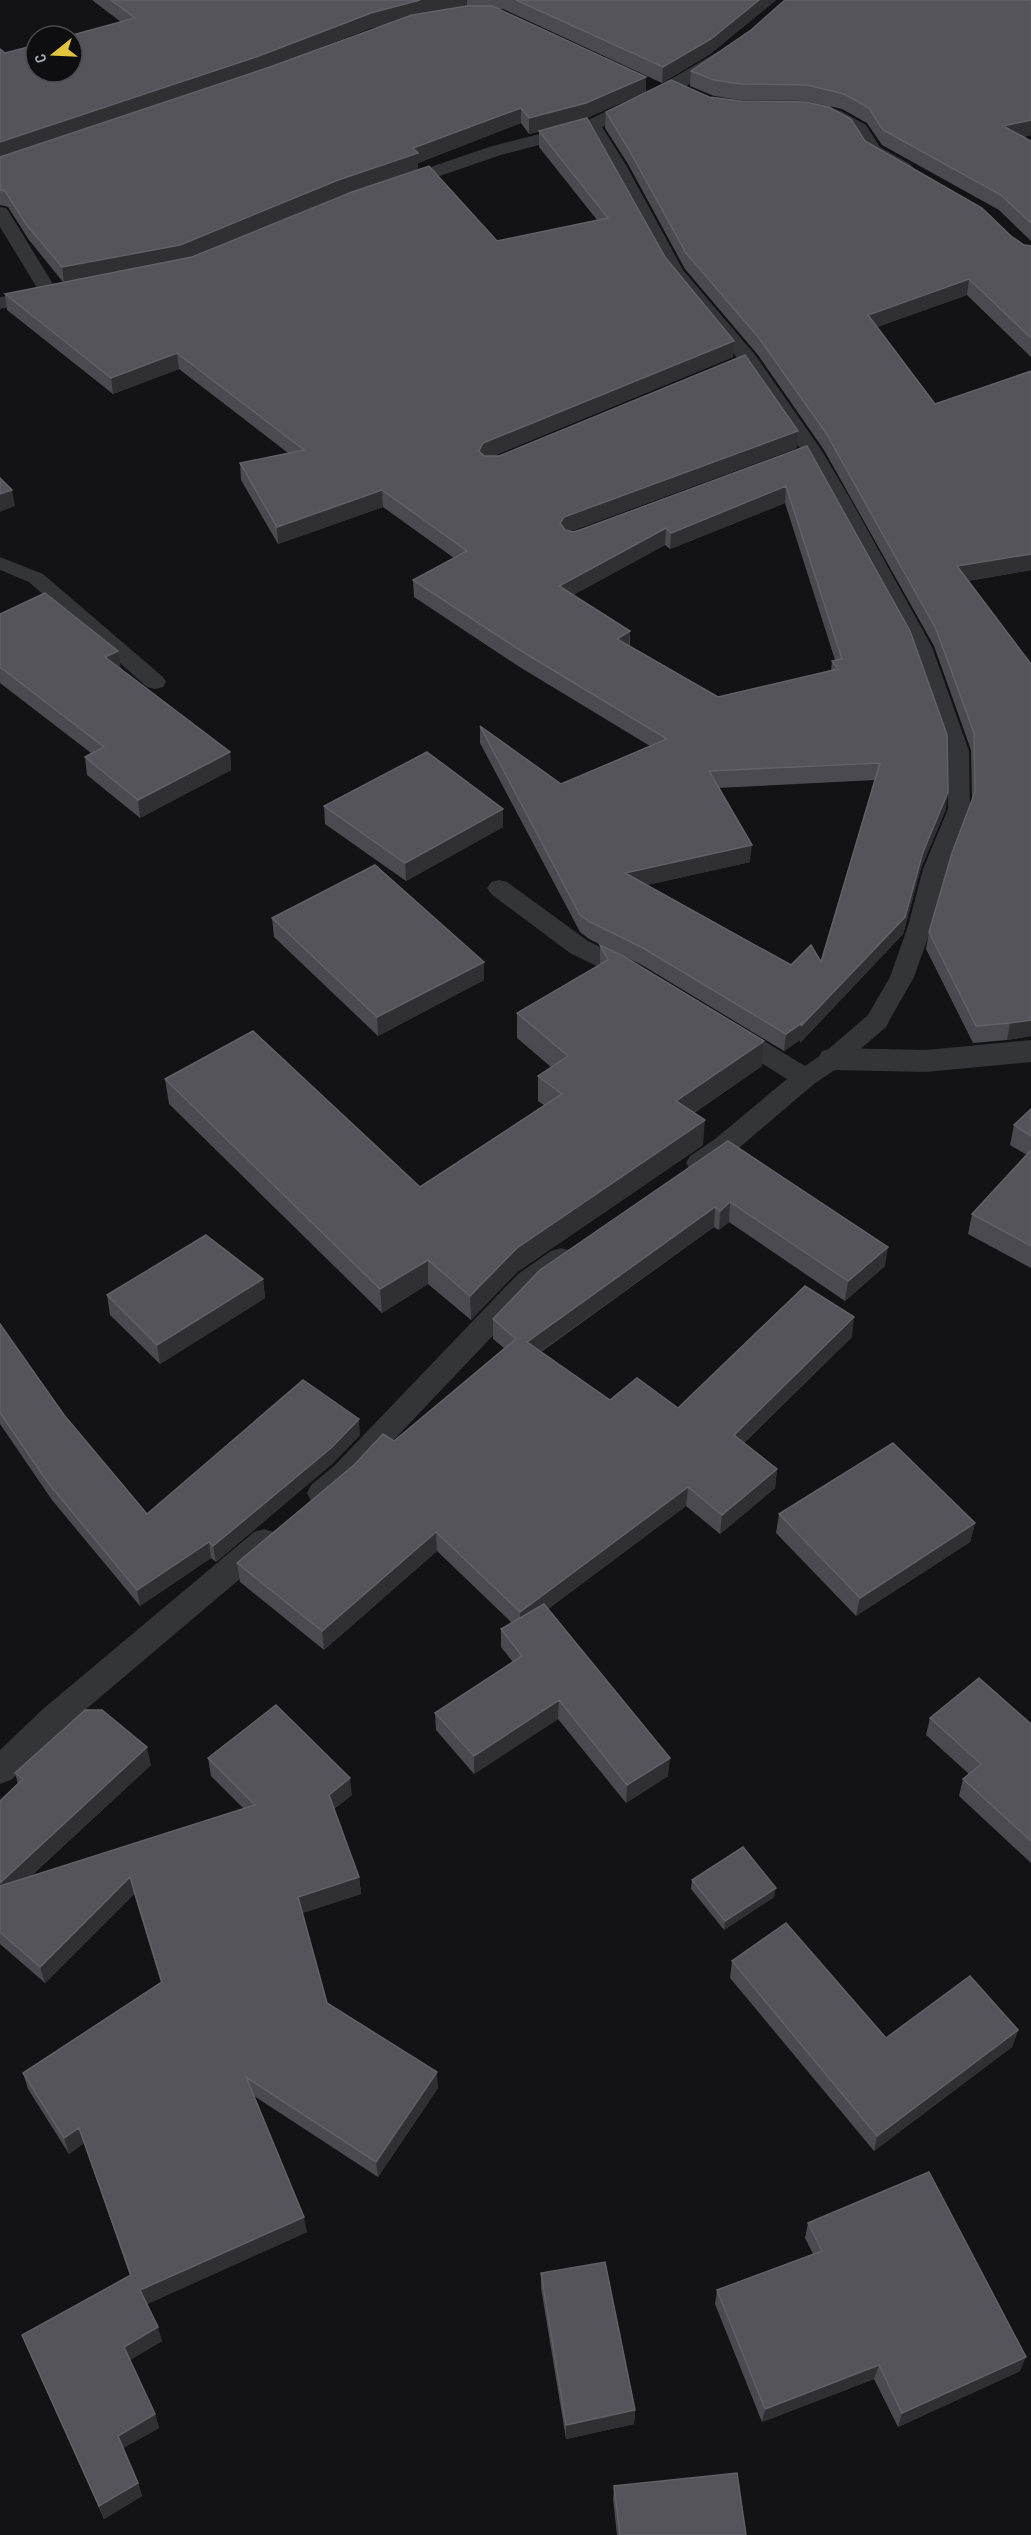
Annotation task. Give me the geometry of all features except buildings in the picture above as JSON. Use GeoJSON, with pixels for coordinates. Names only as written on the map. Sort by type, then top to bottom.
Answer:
{"type":"FeatureCollection","features":[{"type":"Feature","properties":{"kind":"street"},"geometry":{"type":"LineString","coordinates":[[796,109],[834,115],[859,129],[872,151],[921,178]]}},
{"type":"Feature","properties":{"kind":"street"},"geometry":{"type":"LineString","coordinates":[[833,1059],[926,1061],[1031,1051]]}},
{"type":"Feature","properties":{"kind":"lane"},"geometry":{"type":"LineString","coordinates":[[378,191],[495,151],[592,125],[692,76],[739,41]]}},
{"type":"Feature","properties":{"kind":"lane"},"geometry":{"type":"LineString","coordinates":[[592,125],[617,165],[675,272],[801,455],[921,647],[958,751],[959,809],[935,869],[920,926],[902,976],[877,1021],[724,1146],[685,1173]]}},
{"type":"Feature","properties":{"kind":"lane"},"geometry":{"type":"LineString","coordinates":[[0,212],[50,294]]}},
{"type":"Feature","properties":{"kind":"lane"},"geometry":{"type":"LineString","coordinates":[[0,303],[71,290]]}},
{"type":"Feature","properties":{"kind":"lane"},"geometry":{"type":"LineString","coordinates":[[0,563],[36,578],[155,682]]}},
{"type":"Feature","properties":{"kind":"lane"},"geometry":{"type":"LineString","coordinates":[[499,888],[579,946],[652,985]]}},
{"type":"Feature","properties":{"kind":"lane"},"geometry":{"type":"LineString","coordinates":[[713,1022],[805,1078]]}},
{"type":"Feature","properties":{"kind":"lane"},"geometry":{"type":"LineString","coordinates":[[308,1505],[344,1474],[528,1281],[577,1248]]}},
{"type":"Feature","properties":{"kind":"lane"},"geometry":{"type":"LineString","coordinates":[[0,1770],[54,1718],[280,1528]]}}]}
